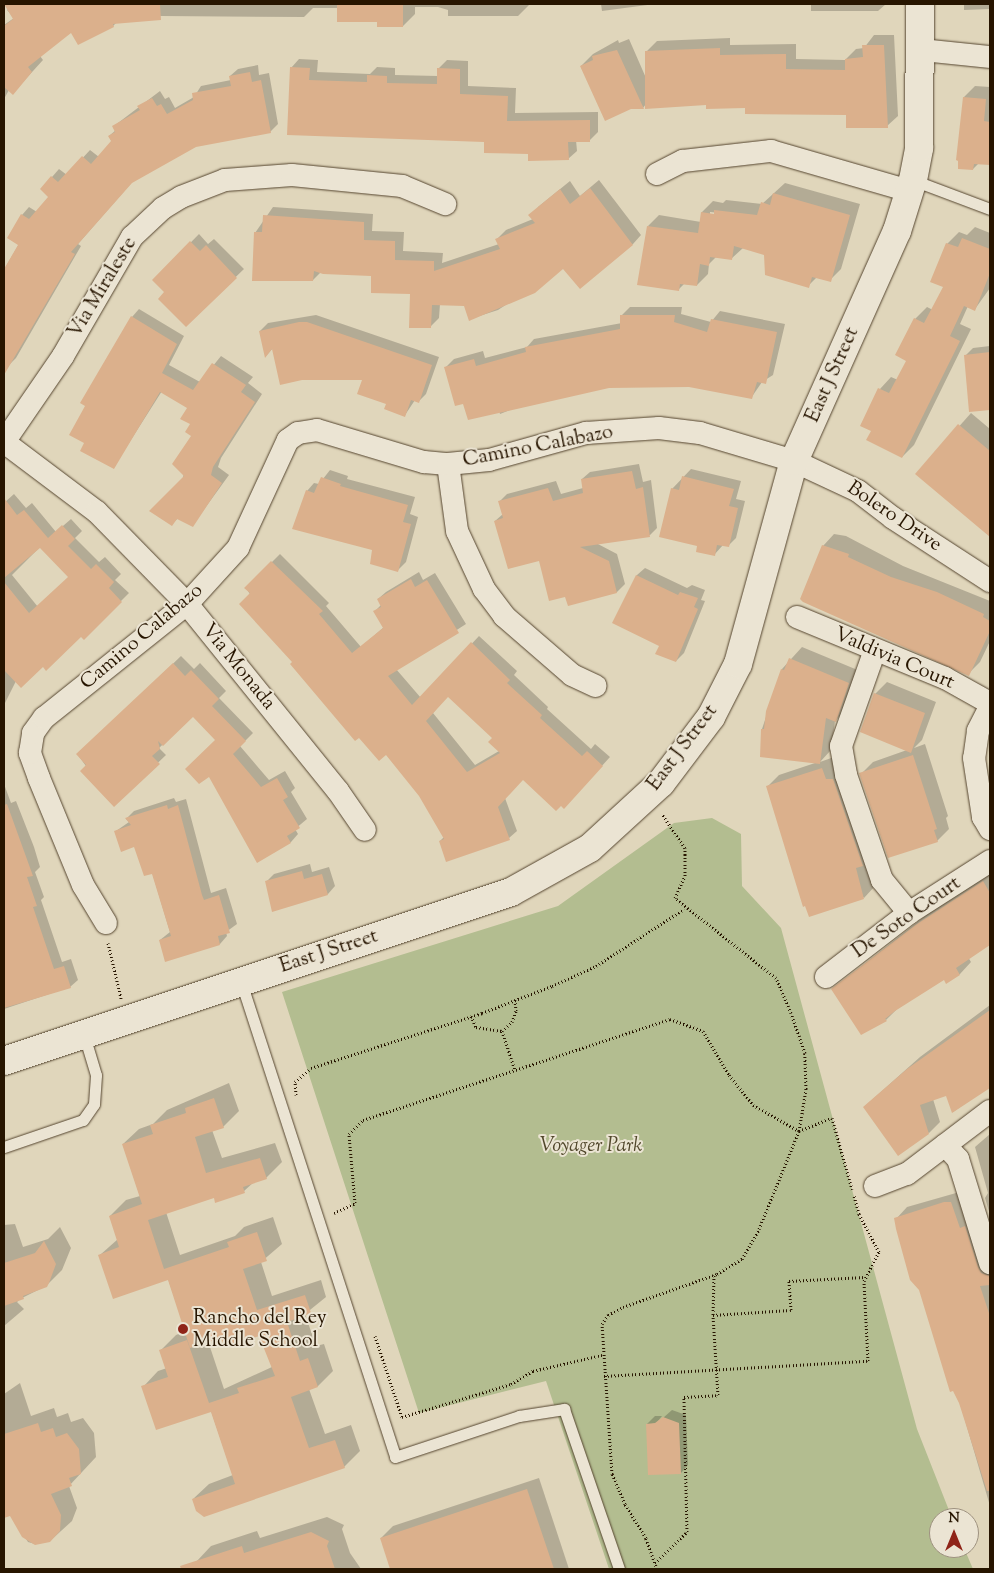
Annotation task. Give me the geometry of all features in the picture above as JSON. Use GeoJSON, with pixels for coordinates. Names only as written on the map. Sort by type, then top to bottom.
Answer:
{"type":"FeatureCollection","features":[{"type":"Feature","properties":{"kind":"street","name":"East J Street"},"geometry":{"type":"LineString","coordinates":[[4,1061],[511,892],[590,848],[662,783],[711,717],[738,664],[794,461],[897,231],[912,185],[919,148],[922,50],[920,4]]}},
{"type":"Feature","properties":{"kind":"street"},"geometry":{"type":"LineString","coordinates":[[922,50],[990,57]]}},
{"type":"Feature","properties":{"kind":"street"},"geometry":{"type":"LineString","coordinates":[[657,174],[683,161],[771,151],[912,185]]}},
{"type":"Feature","properties":{"kind":"street","name":"Via Miraleste"},"geometry":{"type":"LineString","coordinates":[[4,442],[62,356],[132,237],[163,208],[181,197],[225,180],[292,175],[402,186],[445,204]]}},
{"type":"Feature","properties":{"kind":"street","name":"Camino Calabazo"},"geometry":{"type":"LineString","coordinates":[[106,923],[83,885],[39,778],[30,742],[44,718],[187,604],[238,548],[288,440],[298,433],[317,430],[424,462],[448,464],[489,460],[586,433],[659,428],[700,433],[794,461]]}},
{"type":"Feature","properties":{"kind":"street","name":"Via Monada"},"geometry":{"type":"LineString","coordinates":[[4,442],[97,512],[187,604],[338,791],[365,830]]}},
{"type":"Feature","properties":{"kind":"street","name":"Bolero Drive"},"geometry":{"type":"LineString","coordinates":[[794,461],[858,491],[893,518],[990,581]]}},
{"type":"Feature","properties":{"kind":"street"},"geometry":{"type":"LineString","coordinates":[[448,464],[457,531],[484,589],[504,616],[572,675],[596,686]]}},
{"type":"Feature","properties":{"kind":"street","name":"Valdivia Court"},"geometry":{"type":"LineString","coordinates":[[796,617],[945,678],[990,703]]}},
{"type":"Feature","properties":{"kind":"street"},"geometry":{"type":"LineString","coordinates":[[875,650],[841,746],[846,775],[882,880],[909,913]]}},
{"type":"Feature","properties":{"kind":"street"},"geometry":{"type":"LineString","coordinates":[[988,819],[974,758],[978,732],[990,707]]}},
{"type":"Feature","properties":{"kind":"street","name":"De Soto Court"},"geometry":{"type":"LineString","coordinates":[[826,977],[909,913],[990,861]]}},
{"type":"Feature","properties":{"kind":"street"},"geometry":{"type":"LineString","coordinates":[[875,1186],[906,1174],[990,1111]]}},
{"type":"Feature","properties":{"kind":"street"},"geometry":{"type":"LineString","coordinates":[[945,1145],[958,1160],[990,1264]]}},
{"type":"Feature","properties":{"kind":"lane"},"geometry":{"type":"LineString","coordinates":[[912,185],[990,209]]}},
{"type":"Feature","properties":{"kind":"lane"},"geometry":{"type":"LineString","coordinates":[[241,981],[395,1457],[519,1416],[564,1409],[619,1569]]}},
{"type":"Feature","properties":{"kind":"lane"},"geometry":{"type":"LineString","coordinates":[[4,1147],[83,1120],[94,1104],[96,1075],[84,1035]]}},
{"type":"Feature","properties":{"kind":"path"},"geometry":{"type":"LineString","coordinates":[[657,1569],[646,1538],[625,1504],[612,1474],[602,1355],[602,1324],[608,1314],[663,1291],[714,1275],[742,1259],[759,1229],[799,1130],[805,1098],[805,1054],[776,978],[729,938],[684,908],[675,898],[685,876],[685,848],[659,811]]}},
{"type":"Feature","properties":{"kind":"path"},"geometry":{"type":"LineString","coordinates":[[296,1098],[295,1082],[311,1068],[471,1016],[596,966],[684,908]]}},
{"type":"Feature","properties":{"kind":"path"},"geometry":{"type":"LineString","coordinates":[[106,923],[109,959],[129,1019]]}},
{"type":"Feature","properties":{"kind":"path"},"geometry":{"type":"LineString","coordinates":[[502,1031],[512,1022],[516,1011],[515,1000]]}},
{"type":"Feature","properties":{"kind":"path"},"geometry":{"type":"LineString","coordinates":[[471,1016],[476,1027],[502,1031]]}},
{"type":"Feature","properties":{"kind":"path"},"geometry":{"type":"LineString","coordinates":[[334,1213],[355,1203],[349,1134],[363,1120],[670,1019],[703,1031],[729,1075],[753,1105],[799,1130],[832,1118],[859,1214],[879,1252],[866,1277],[868,1361],[604,1376]]}},
{"type":"Feature","properties":{"kind":"path"},"geometry":{"type":"LineString","coordinates":[[502,1031],[515,1070]]}},
{"type":"Feature","properties":{"kind":"path"},"geometry":{"type":"LineString","coordinates":[[331,1204],[337,1222]]}},
{"type":"Feature","properties":{"kind":"path"},"geometry":{"type":"LineString","coordinates":[[655,1563],[686,1532],[684,1397],[718,1395],[713,1315],[714,1275]]}},
{"type":"Feature","properties":{"kind":"path"},"geometry":{"type":"LineString","coordinates":[[713,1315],[791,1310],[789,1281],[866,1277]]}},
{"type":"Feature","properties":{"kind":"path"},"geometry":{"type":"LineString","coordinates":[[374,1333],[402,1417],[511,1384],[533,1371],[602,1355]]}},
{"type":"Feature","properties":{"kind":"green space","name":"Voyager Park"},"geometry":{"type":"Polygon","coordinates":[[[712,818],[741,834],[742,886],[781,928],[917,1429],[948,1508],[929,1508],[929,1558],[968,1558],[973,1569],[609,1569],[546,1381],[419,1413],[282,992],[558,906],[674,823],[712,818]]]}},
{"type":"Feature","properties":{"kind":"building"},"geometry":{"type":"Polygon","coordinates":[[[4,4],[160,4],[161,20],[113,24],[114,27],[78,45],[71,33],[28,67],[32,72],[13,95],[4,87],[4,26],[13,19],[4,4]]]}},
{"type":"Feature","properties":{"kind":"building"},"geometry":{"type":"Polygon","coordinates":[[[337,4],[403,4],[403,27],[377,27],[377,22],[337,22],[337,4]]]}},
{"type":"Feature","properties":{"kind":"building"},"geometry":{"type":"Polygon","coordinates":[[[862,45],[884,45],[888,128],[846,128],[846,115],[745,114],[745,108],[706,109],[706,105],[645,109],[645,51],[720,48],[720,55],[786,54],[786,69],[845,70],[845,59],[863,57],[862,45]]]}},
{"type":"Feature","properties":{"kind":"building"},"geometry":{"type":"Polygon","coordinates":[[[617,50],[644,109],[631,109],[605,121],[580,66],[593,60],[592,56],[617,50]]]}},
{"type":"Feature","properties":{"kind":"building"},"geometry":{"type":"Polygon","coordinates":[[[290,67],[310,68],[309,80],[367,82],[367,75],[387,76],[387,83],[437,84],[437,68],[460,69],[460,94],[508,96],[507,121],[590,120],[590,142],[568,142],[569,160],[528,161],[528,154],[484,153],[484,142],[287,135],[290,67]]]}},
{"type":"Feature","properties":{"kind":"building"},"geometry":{"type":"Polygon","coordinates":[[[250,72],[252,82],[261,80],[271,133],[196,147],[132,183],[71,252],[75,254],[4,375],[4,269],[18,245],[7,238],[21,214],[29,219],[48,197],[40,189],[51,176],[58,182],[82,156],[91,164],[111,141],[108,136],[115,132],[112,126],[140,110],[137,106],[152,98],[157,106],[161,104],[167,114],[193,100],[192,93],[231,86],[229,76],[250,72]]]}},
{"type":"Feature","properties":{"kind":"building"},"geometry":{"type":"Polygon","coordinates":[[[963,97],[986,99],[984,121],[990,122],[990,165],[974,164],[973,170],[958,169],[958,161],[956,160],[963,97]]]}},
{"type":"Feature","properties":{"kind":"building"},"geometry":{"type":"Polygon","coordinates":[[[590,188],[633,245],[580,289],[563,269],[535,293],[469,321],[464,306],[432,305],[431,328],[409,328],[410,294],[371,293],[371,276],[323,274],[314,271],[313,281],[252,281],[254,232],[262,232],[263,215],[364,222],[364,240],[395,241],[395,260],[434,261],[434,271],[500,249],[495,239],[535,223],[528,215],[560,189],[570,204],[590,188]]]}},
{"type":"Feature","properties":{"kind":"building"},"geometry":{"type":"Polygon","coordinates":[[[773,193],[850,215],[831,282],[812,277],[809,288],[765,275],[764,255],[734,246],[732,260],[710,257],[709,266],[700,264],[697,286],[680,284],[679,291],[637,285],[647,226],[698,233],[701,212],[714,214],[714,210],[757,215],[761,202],[770,205],[773,193]]]}},
{"type":"Feature","properties":{"kind":"building"},"geometry":{"type":"Polygon","coordinates":[[[962,238],[990,249],[990,273],[975,311],[964,306],[950,336],[960,341],[902,458],[866,440],[871,431],[860,426],[878,388],[889,393],[906,361],[895,355],[914,318],[924,323],[943,287],[930,282],[946,243],[958,247],[962,238]]]}},
{"type":"Feature","properties":{"kind":"building"},"geometry":{"type":"Polygon","coordinates":[[[190,241],[200,251],[206,245],[237,278],[186,327],[158,299],[164,292],[152,280],[190,241]]]}},
{"type":"Feature","properties":{"kind":"building"},"geometry":{"type":"Polygon","coordinates":[[[620,315],[675,315],[674,322],[707,332],[711,319],[777,332],[766,384],[757,382],[752,399],[689,387],[609,388],[468,420],[463,404],[455,406],[444,367],[474,359],[476,366],[526,352],[525,347],[620,329],[620,315]]]}},
{"type":"Feature","properties":{"kind":"building"},"geometry":{"type":"Polygon","coordinates":[[[131,316],[177,344],[162,373],[193,390],[212,363],[246,385],[241,392],[255,402],[213,467],[211,475],[222,483],[193,527],[177,519],[172,526],[149,511],[184,476],[172,464],[191,436],[185,432],[190,424],[180,419],[187,408],[160,392],[114,469],[80,451],[84,443],[69,435],[85,406],[80,403],[131,316]]]}},
{"type":"Feature","properties":{"kind":"building"},"geometry":{"type":"Polygon","coordinates":[[[307,322],[432,365],[419,403],[411,400],[405,417],[384,409],[386,404],[357,394],[362,380],[302,380],[280,385],[272,349],[265,358],[259,331],[307,322]]]}},
{"type":"Feature","properties":{"kind":"building"},"geometry":{"type":"Polygon","coordinates":[[[990,352],[990,410],[969,412],[964,355],[990,352]]]}},
{"type":"Feature","properties":{"kind":"building"},"geometry":{"type":"Polygon","coordinates":[[[958,424],[990,451],[990,537],[915,474],[958,424]]]}},
{"type":"Feature","properties":{"kind":"building"},"geometry":{"type":"Polygon","coordinates":[[[632,471],[636,489],[643,487],[650,537],[580,547],[609,561],[617,593],[568,606],[565,597],[549,601],[539,561],[508,569],[494,521],[503,518],[498,501],[548,488],[553,501],[583,493],[581,479],[632,471]]]}},
{"type":"Feature","properties":{"kind":"building"},"geometry":{"type":"Polygon","coordinates":[[[682,476],[734,489],[729,506],[738,508],[729,547],[717,545],[715,556],[696,552],[697,546],[659,537],[671,488],[679,490],[682,476]]]}},
{"type":"Feature","properties":{"kind":"building"},"geometry":{"type":"Polygon","coordinates":[[[321,477],[341,484],[340,486],[408,505],[403,522],[411,524],[398,572],[370,564],[372,550],[292,529],[306,490],[314,493],[321,477]]]}},
{"type":"Feature","properties":{"kind":"building"},"geometry":{"type":"Polygon","coordinates":[[[4,498],[17,515],[24,510],[48,538],[62,525],[75,539],[68,546],[91,569],[96,564],[114,582],[109,588],[122,602],[84,640],[81,637],[46,671],[43,667],[21,688],[4,670],[4,582],[29,613],[68,577],[40,548],[4,578],[4,498]]]}},
{"type":"Feature","properties":{"kind":"building"},"geometry":{"type":"Polygon","coordinates":[[[822,545],[849,554],[848,557],[891,577],[937,592],[984,614],[983,617],[990,621],[990,631],[969,676],[803,602],[800,599],[822,545]]]}},
{"type":"Feature","properties":{"kind":"building"},"geometry":{"type":"Polygon","coordinates":[[[271,561],[323,611],[319,614],[352,653],[383,628],[373,611],[381,607],[377,599],[411,579],[415,587],[427,580],[459,633],[388,676],[412,705],[471,642],[510,680],[507,683],[542,715],[540,718],[582,756],[587,751],[603,766],[564,809],[561,806],[556,811],[523,780],[498,807],[510,840],[446,862],[439,841],[444,839],[419,796],[386,755],[379,761],[359,738],[355,741],[290,664],[292,662],[239,604],[250,593],[244,588],[271,561]],[[448,697],[426,721],[467,772],[500,753],[488,742],[492,738],[448,697]]]}},
{"type":"Feature","properties":{"kind":"building"},"geometry":{"type":"Polygon","coordinates":[[[636,575],[678,595],[680,592],[698,598],[694,607],[698,609],[676,662],[655,654],[659,646],[612,623],[636,575]]]}},
{"type":"Feature","properties":{"kind":"building"},"geometry":{"type":"Polygon","coordinates":[[[789,658],[849,683],[836,722],[826,718],[820,764],[760,757],[761,729],[764,729],[766,711],[781,669],[784,670],[789,658]]]}},
{"type":"Feature","properties":{"kind":"building"},"geometry":{"type":"Polygon","coordinates":[[[173,663],[185,676],[191,670],[219,699],[212,706],[246,741],[233,754],[261,787],[277,778],[288,797],[283,800],[300,828],[287,836],[291,843],[257,863],[209,777],[199,784],[185,769],[215,740],[193,717],[163,746],[158,741],[160,749],[152,756],[160,764],[114,807],[80,771],[86,765],[76,754],[173,663]]]}},
{"type":"Feature","properties":{"kind":"building"},"geometry":{"type":"Polygon","coordinates":[[[874,693],[925,713],[911,753],[860,732],[874,693]]]}},
{"type":"Feature","properties":{"kind":"building"},"geometry":{"type":"Polygon","coordinates":[[[913,755],[937,829],[934,830],[938,842],[888,858],[859,773],[913,755]]]}},
{"type":"Feature","properties":{"kind":"building"},"geometry":{"type":"Polygon","coordinates":[[[822,768],[826,779],[833,779],[863,866],[856,868],[864,899],[809,917],[805,906],[803,907],[766,786],[822,768]]]}},
{"type":"Feature","properties":{"kind":"building"},"geometry":{"type":"Polygon","coordinates":[[[7,804],[33,876],[27,877],[37,906],[33,907],[54,969],[64,966],[71,988],[4,1008],[4,805],[7,804]]]}},
{"type":"Feature","properties":{"kind":"building"},"geometry":{"type":"Polygon","coordinates":[[[167,805],[168,809],[178,805],[204,900],[219,895],[230,933],[218,936],[220,945],[165,962],[159,940],[171,936],[152,874],[144,876],[134,847],[121,852],[114,831],[131,825],[125,818],[167,805]]]}},
{"type":"Feature","properties":{"kind":"building"},"geometry":{"type":"Polygon","coordinates":[[[302,871],[304,879],[322,874],[328,895],[272,912],[265,881],[302,871]]]}},
{"type":"Feature","properties":{"kind":"building"},"geometry":{"type":"Polygon","coordinates":[[[983,881],[990,893],[990,945],[956,968],[960,975],[946,984],[944,980],[895,1011],[885,1019],[887,1021],[861,1035],[831,989],[917,924],[983,881]]]}},
{"type":"Feature","properties":{"kind":"building"},"geometry":{"type":"Polygon","coordinates":[[[990,1010],[990,1088],[952,1113],[946,1096],[920,1105],[929,1134],[898,1156],[863,1107],[907,1069],[990,1010]]]}},
{"type":"Feature","properties":{"kind":"building"},"geometry":{"type":"Polygon","coordinates":[[[214,1098],[224,1128],[195,1137],[206,1173],[260,1158],[267,1179],[243,1187],[245,1193],[215,1203],[214,1198],[148,1220],[164,1269],[229,1247],[227,1242],[257,1232],[267,1261],[243,1269],[257,1310],[305,1295],[311,1313],[287,1322],[300,1361],[308,1358],[318,1387],[291,1397],[309,1448],[335,1440],[345,1468],[204,1517],[196,1511],[192,1499],[235,1484],[211,1412],[156,1430],[141,1386],[168,1377],[159,1350],[187,1340],[209,1403],[239,1393],[237,1388],[275,1376],[259,1336],[225,1348],[221,1338],[190,1348],[168,1280],[113,1299],[98,1255],[119,1247],[109,1216],[142,1204],[122,1144],[153,1134],[150,1125],[186,1113],[185,1108],[214,1098]]]}},
{"type":"Feature","properties":{"kind":"building"},"geometry":{"type":"Polygon","coordinates":[[[944,1202],[951,1202],[960,1228],[965,1226],[981,1273],[990,1276],[990,1285],[980,1286],[990,1316],[990,1491],[987,1491],[959,1403],[953,1391],[950,1392],[919,1290],[910,1280],[894,1218],[944,1202]]]}},
{"type":"Feature","properties":{"kind":"building"},"geometry":{"type":"Polygon","coordinates":[[[44,1241],[56,1264],[47,1287],[23,1296],[24,1299],[4,1306],[4,1263],[35,1253],[44,1241]]]}},
{"type":"Feature","properties":{"kind":"building"},"geometry":{"type":"Polygon","coordinates":[[[663,1417],[679,1423],[681,1474],[648,1475],[646,1424],[655,1423],[663,1417]]]}},
{"type":"Feature","properties":{"kind":"building"},"geometry":{"type":"Polygon","coordinates":[[[38,1423],[41,1432],[53,1428],[56,1437],[67,1433],[79,1449],[81,1474],[69,1478],[72,1486],[51,1494],[61,1515],[60,1531],[50,1542],[35,1545],[22,1537],[10,1516],[4,1518],[4,1434],[38,1423]]]}},
{"type":"Feature","properties":{"kind":"building"},"geometry":{"type":"Polygon","coordinates":[[[527,1489],[554,1569],[390,1569],[380,1538],[527,1489]]]}},
{"type":"Feature","properties":{"kind":"building"},"geometry":{"type":"Polygon","coordinates":[[[311,1532],[329,1541],[327,1546],[335,1569],[181,1569],[180,1566],[242,1546],[244,1553],[311,1532]]]}},
{"type":"Feature","properties":{"kind":"place","name":"Rancho del Rey Middle School"},"geometry":{"type":"Point","coordinates":[183,1329]}}]}
